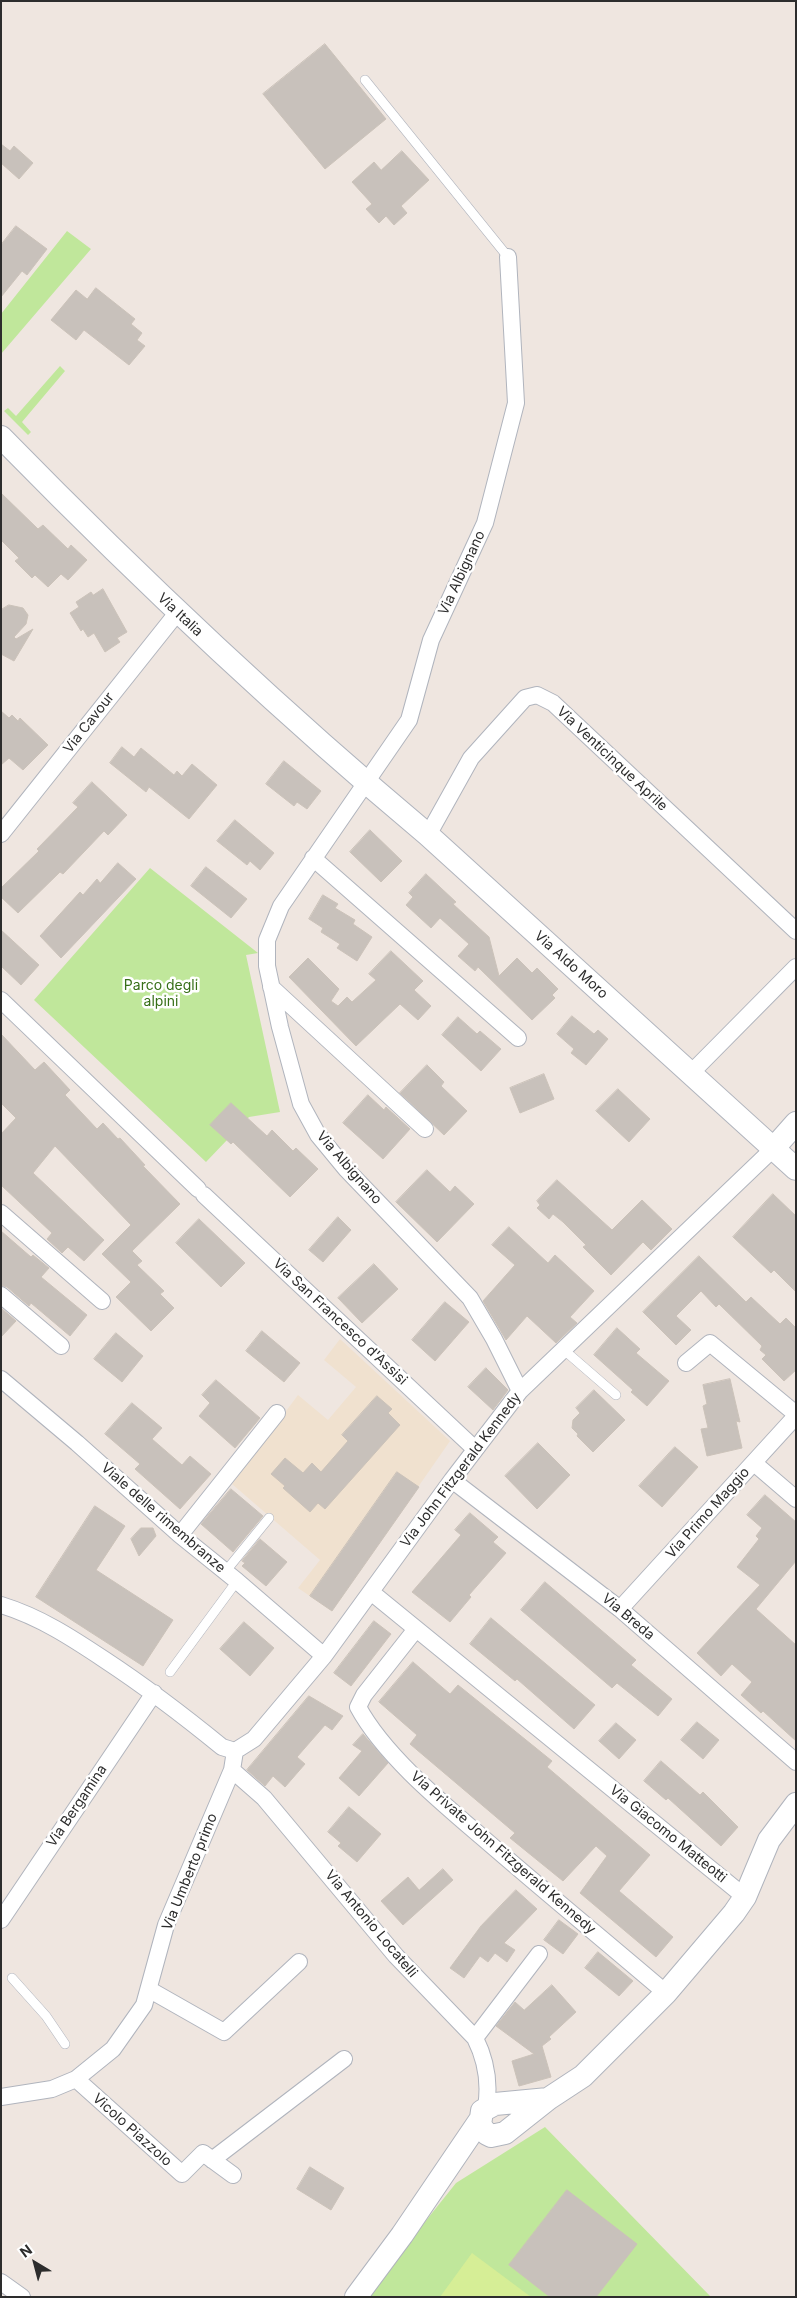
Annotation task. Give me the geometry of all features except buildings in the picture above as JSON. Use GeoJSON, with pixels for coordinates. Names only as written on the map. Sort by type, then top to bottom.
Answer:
{"type":"FeatureCollection","features":[{"type":"Feature","properties":{"kind":"street","name":"Via Albignano"},"geometry":{"type":"LineString","coordinates":[[508,257],[516,403],[485,523],[431,640],[409,720],[367,784],[313,858],[281,906],[267,940],[267,966],[301,1104],[318,1135],[346,1168],[470,1298],[494,1339],[520,1391]]}},
{"type":"Feature","properties":{"kind":"street","name":"Via Italia"},"geometry":{"type":"LineString","coordinates":[[1,437],[177,612],[367,784]]}},
{"type":"Feature","properties":{"kind":"street","name":"Via Cavour"},"geometry":{"type":"LineString","coordinates":[[1,834],[177,612]]}},
{"type":"Feature","properties":{"kind":"street","name":"Via Venticinque Aprile"},"geometry":{"type":"LineString","coordinates":[[428,835],[471,758],[525,698],[536,695],[553,703],[796,930]]}},
{"type":"Feature","properties":{"kind":"street","name":"Via Aldo Moro"},"geometry":{"type":"LineString","coordinates":[[367,784],[428,835],[796,1169]]}},
{"type":"Feature","properties":{"kind":"street"},"geometry":{"type":"LineString","coordinates":[[313,858],[518,1038]]}},
{"type":"Feature","properties":{"kind":"street"},"geometry":{"type":"LineString","coordinates":[[691,1073],[796,967]]}},
{"type":"Feature","properties":{"kind":"street"},"geometry":{"type":"LineString","coordinates":[[271,987],[425,1130]]}},
{"type":"Feature","properties":{"kind":"street","name":"Via San Francesco d'Assisi"},"geometry":{"type":"LineString","coordinates":[[1,1000],[201,1192],[475,1450]]}},
{"type":"Feature","properties":{"kind":"street","name":"Via John Fitzgerald Kennedy"},"geometry":{"type":"LineString","coordinates":[[235,1752],[254,1739],[324,1656],[452,1480],[520,1391],[773,1149],[796,1123]]}},
{"type":"Feature","properties":{"kind":"street"},"geometry":{"type":"LineString","coordinates":[[1,1213],[102,1301]]}},
{"type":"Feature","properties":{"kind":"street"},"geometry":{"type":"LineString","coordinates":[[1,1295],[61,1346]]}},
{"type":"Feature","properties":{"kind":"street"},"geometry":{"type":"LineString","coordinates":[[686,1363],[710,1343],[796,1415]]}},
{"type":"Feature","properties":{"kind":"street","name":"Viale delle rimembranze"},"geometry":{"type":"LineString","coordinates":[[1,1379],[77,1443],[180,1535],[324,1656]]}},
{"type":"Feature","properties":{"kind":"street"},"geometry":{"type":"LineString","coordinates":[[180,1535],[277,1413]]}},
{"type":"Feature","properties":{"kind":"street","name":"Via Primo Maggio"},"geometry":{"type":"LineString","coordinates":[[620,1609],[796,1415]]}},
{"type":"Feature","properties":{"kind":"street"},"geometry":{"type":"LineString","coordinates":[[754,1463],[796,1498]]}},
{"type":"Feature","properties":{"kind":"street","name":"Via Breda"},"geometry":{"type":"LineString","coordinates":[[452,1480],[620,1609],[796,1762]]}},
{"type":"Feature","properties":{"kind":"street","name":"Via Giacomo Matteotti"},"geometry":{"type":"LineString","coordinates":[[371,1592],[746,1897]]}},
{"type":"Feature","properties":{"kind":"street"},"geometry":{"type":"LineString","coordinates":[[1,1605],[35,1617],[58,1629],[154,1693],[222,1747],[235,1752],[232,1770]]}},
{"type":"Feature","properties":{"kind":"street","name":"Via Private John Fitzgerald Kennedy"},"geometry":{"type":"LineString","coordinates":[[416,1629],[364,1695],[358,1707],[366,1723],[429,1790],[666,1993]]}},
{"type":"Feature","properties":{"kind":"street","name":"Via Bergamina"},"geometry":{"type":"LineString","coordinates":[[1,1920],[154,1693]]}},
{"type":"Feature","properties":{"kind":"street","name":"Via Umberto primo"},"geometry":{"type":"LineString","coordinates":[[1,2097],[52,2089],[78,2074],[113,2049],[144,2005],[150,1990],[166,1925],[232,1770]]}},
{"type":"Feature","properties":{"kind":"street","name":"Via Antonio Locatelli"},"geometry":{"type":"LineString","coordinates":[[232,1770],[264,1798],[396,1956],[475,2038],[484,2055],[489,2089],[489,2110],[402,2236],[356,2297]]}},
{"type":"Feature","properties":{"kind":"street"},"geometry":{"type":"LineString","coordinates":[[548,2099],[489,2110],[480,2125],[487,2134],[505,2131],[583,2076],[666,1993],[746,1897],[769,1840],[796,1804]]}},
{"type":"Feature","properties":{"kind":"street"},"geometry":{"type":"LineString","coordinates":[[475,2038],[539,1954]]}},
{"type":"Feature","properties":{"kind":"street"},"geometry":{"type":"LineString","coordinates":[[150,1990],[224,2032],[298,1962]]}},
{"type":"Feature","properties":{"kind":"street"},"geometry":{"type":"LineString","coordinates":[[233,2175],[212,2160],[344,2059]]}},
{"type":"Feature","properties":{"kind":"street","name":"Vicolo Piazzolo"},"geometry":{"type":"LineString","coordinates":[[78,2074],[182,2174],[203,2153],[212,2160]]}},
{"type":"Feature","properties":{"kind":"street","name":"Via Antonio Locatelli"},"geometry":{"type":"LineString","coordinates":[[443,2175],[505,2131]]}},
{"type":"Feature","properties":{"kind":"street"},"geometry":{"type":"LineString","coordinates":[[1,2282],[22,2297]]}},
{"type":"Feature","properties":{"kind":"lane"},"geometry":{"type":"LineString","coordinates":[[364,80],[508,257]]}},
{"type":"Feature","properties":{"kind":"lane"},"geometry":{"type":"LineString","coordinates":[[564,1350],[616,1395]]}},
{"type":"Feature","properties":{"kind":"lane"},"geometry":{"type":"LineString","coordinates":[[170,1672],[269,1518]]}},
{"type":"Feature","properties":{"kind":"lane"},"geometry":{"type":"LineString","coordinates":[[12,1978],[46,2016],[65,2044]]}},
{"type":"Feature","properties":{"kind":"shaded area"},"geometry":{"type":"Polygon","coordinates":[[[340,1339],[450,1441],[332,1611],[298,1588],[320,1560],[232,1484],[298,1395],[328,1420],[356,1387],[324,1360],[340,1339]]]}},
{"type":"Feature","properties":{"kind":"green space"},"geometry":{"type":"Polygon","coordinates":[[[67,231],[91,249],[1,354],[1,314],[67,231]]]}},
{"type":"Feature","properties":{"kind":"green space"},"geometry":{"type":"Polygon","coordinates":[[[60,366],[65,371],[22,422],[31,432],[28,435],[4,411],[8,408],[16,416],[60,366]]]}},
{"type":"Feature","properties":{"kind":"green space","name":"Parco degli alpini"},"geometry":{"type":"Polygon","coordinates":[[[150,868],[258,953],[246,955],[280,1112],[249,1117],[206,1162],[34,1000],[150,868]]]}},
{"type":"Feature","properties":{"kind":"green space"},"geometry":{"type":"Polygon","coordinates":[[[545,2127],[711,2297],[365,2297],[456,2183],[545,2127]]]}},
{"type":"Feature","properties":{"kind":"green space"},"geometry":{"type":"Polygon","coordinates":[[[472,2253],[531,2297],[440,2297],[472,2253]]]}}]}
